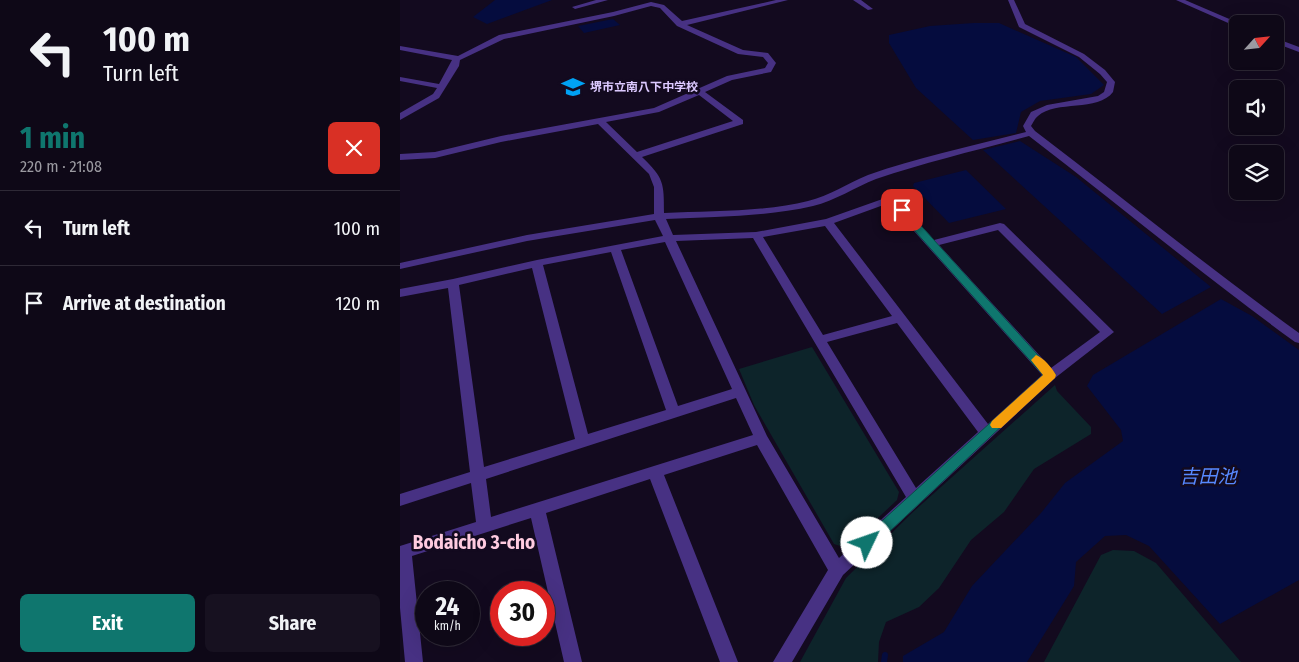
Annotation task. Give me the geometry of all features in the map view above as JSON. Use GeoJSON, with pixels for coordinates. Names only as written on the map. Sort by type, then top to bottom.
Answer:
{"type":"FeatureCollection","features":[{"type":"Feature","properties":{"kind":"street"},"geometry":{"type":"LineString","coordinates":[[575,7],[604,0]]}},
{"type":"Feature","properties":{"kind":"street"},"geometry":{"type":"LineString","coordinates":[[630,0],[638,7]]}},
{"type":"Feature","properties":{"kind":"street"},"geometry":{"type":"LineString","coordinates":[[750,0],[764,5]]}},
{"type":"Feature","properties":{"kind":"street"},"geometry":{"type":"LineString","coordinates":[[680,24],[785,0]]}},
{"type":"Feature","properties":{"kind":"street"},"geometry":{"type":"LineString","coordinates":[[856,0],[870,8]]}},
{"type":"Feature","properties":{"kind":"street"},"geometry":{"type":"LineString","coordinates":[[1011,0],[1016,6],[1016,18],[1022,26],[1085,57],[1097,66],[1111,82],[1110,91],[1100,98],[1050,107],[1034,114],[1027,126],[1031,133],[1052,151],[1118,199],[1227,287],[1299,339]]}},
{"type":"Feature","properties":{"kind":"street"},"geometry":{"type":"LineString","coordinates":[[1179,0],[1229,20]]}},
{"type":"Feature","properties":{"kind":"street"},"geometry":{"type":"LineString","coordinates":[[400,48],[457,58],[487,42],[502,37],[614,14],[650,4],[662,6],[680,24],[741,52],[766,55],[772,63],[768,70],[730,78],[656,110],[501,139],[435,154],[400,157]]}},
{"type":"Feature","properties":{"kind":"street"},"geometry":{"type":"LineString","coordinates":[[1284,44],[1299,50]]}},
{"type":"Feature","properties":{"kind":"street"},"geometry":{"type":"LineString","coordinates":[[400,117],[436,96],[455,66],[457,58]]}},
{"type":"Feature","properties":{"kind":"street"},"geometry":{"type":"LineString","coordinates":[[400,79],[442,87]]}},
{"type":"Feature","properties":{"kind":"street"},"geometry":{"type":"LineString","coordinates":[[635,156],[740,122],[700,91]]}},
{"type":"Feature","properties":{"kind":"street"},"geometry":{"type":"LineString","coordinates":[[600,121],[652,173],[658,187],[659,216],[739,392],[761,438],[837,570]]}},
{"type":"Feature","properties":{"kind":"street"},"geometry":{"type":"LineString","coordinates":[[400,266],[527,238],[659,216],[768,211],[813,203],[870,178],[903,167],[1031,133]]}},
{"type":"Feature","properties":{"kind":"street"},"geometry":{"type":"LineString","coordinates":[[400,293],[453,283],[536,263],[668,238],[756,235],[828,222],[891,199],[1050,375]]}},
{"type":"Feature","properties":{"kind":"street"},"geometry":{"type":"LineString","coordinates":[[828,222],[987,433]]}},
{"type":"Feature","properties":{"kind":"street"},"geometry":{"type":"LineString","coordinates":[[782,662],[837,570],[1050,375],[1108,332],[1000,226],[932,244]]}},
{"type":"Feature","properties":{"kind":"street"},"geometry":{"type":"LineString","coordinates":[[756,235],[915,499]]}},
{"type":"Feature","properties":{"kind":"street"},"geometry":{"type":"LineString","coordinates":[[614,248],[674,413]]}},
{"type":"Feature","properties":{"kind":"street"},"geometry":{"type":"LineString","coordinates":[[536,263],[583,442]]}},
{"type":"Feature","properties":{"kind":"street"},"geometry":{"type":"LineString","coordinates":[[453,283],[484,526]]}},
{"type":"Feature","properties":{"kind":"street"},"geometry":{"type":"LineString","coordinates":[[819,340],[901,318]]}},
{"type":"Feature","properties":{"kind":"street"},"geometry":{"type":"LineString","coordinates":[[400,500],[739,392]]}},
{"type":"Feature","properties":{"kind":"street"},"geometry":{"type":"LineString","coordinates":[[414,662],[401,553],[761,438]]}},
{"type":"Feature","properties":{"kind":"street"},"geometry":{"type":"LineString","coordinates":[[655,472],[729,662]]}},
{"type":"Feature","properties":{"kind":"street"},"geometry":{"type":"LineString","coordinates":[[537,510],[573,662]]}},
{"type":"Feature","properties":{"kind":"green space"},"geometry":{"type":"Polygon","coordinates":[[[812,347],[899,492],[897,500],[846,548],[834,544],[754,405],[739,369],[812,347]]]}},
{"type":"Feature","properties":{"kind":"green space"},"geometry":{"type":"Polygon","coordinates":[[[1055,385],[1057,391],[1091,427],[1091,434],[1034,469],[1004,512],[971,540],[939,588],[919,607],[886,622],[879,642],[878,662],[800,662],[846,578],[913,512],[1055,385]]]}},
{"type":"Feature","properties":{"kind":"green space"},"geometry":{"type":"Polygon","coordinates":[[[1113,550],[1134,551],[1156,563],[1241,662],[1044,662],[1101,555],[1113,550]]]}},
{"type":"Feature","properties":{"kind":"water"},"geometry":{"type":"Polygon","coordinates":[[[495,0],[552,0],[487,24],[473,17],[495,0]]]}},
{"type":"Feature","properties":{"kind":"water"},"geometry":{"type":"Polygon","coordinates":[[[613,19],[620,25],[584,33],[578,26],[613,19]]]}},
{"type":"Feature","properties":{"kind":"water"},"geometry":{"type":"Polygon","coordinates":[[[999,23],[1076,57],[1104,85],[1091,94],[1040,101],[1021,112],[1016,133],[973,140],[916,88],[889,43],[889,35],[930,26],[999,23]]]}},
{"type":"Feature","properties":{"kind":"water"},"geometry":{"type":"Polygon","coordinates":[[[1020,141],[1076,177],[1211,287],[1162,314],[983,150],[1020,141]]]}},
{"type":"Feature","properties":{"kind":"water"},"geometry":{"type":"Polygon","coordinates":[[[966,170],[1006,209],[949,223],[913,186],[914,183],[966,170]]]}},
{"type":"Feature","properties":{"kind":"water","name":"吉田池"},"geometry":{"type":"Polygon","coordinates":[[[1221,299],[1252,316],[1299,350],[1299,580],[1220,624],[1149,546],[1126,535],[1105,536],[1076,562],[1074,586],[1027,662],[903,662],[903,656],[944,632],[972,586],[1041,513],[1065,483],[1123,441],[1121,430],[1087,386],[1093,375],[1221,299]]]}},
{"type":"Feature","properties":{"kind":"waterway"},"geometry":{"type":"LineString","coordinates":[[884,662],[885,655]]}},
{"type":"Feature","properties":{"kind":"slow traffic"},"geometry":{"type":"LineString","coordinates":[[996,425],[1050,375],[1036,360]]}},
{"type":"Feature","properties":{"kind":"place","name":"堺市立南八下中学校"},"geometry":{"type":"Point","coordinates":[573,87]}},
{"type":"Feature","properties":{"kind":"district","name":"Bodaicho 3-cho"},"geometry":{"type":"Point","coordinates":[474,542]}},
{"type":"Feature","properties":{"kind":"route"},"geometry":{"type":"LineString","coordinates":[[867,543],[1050,375],[902,210]]}}]}
